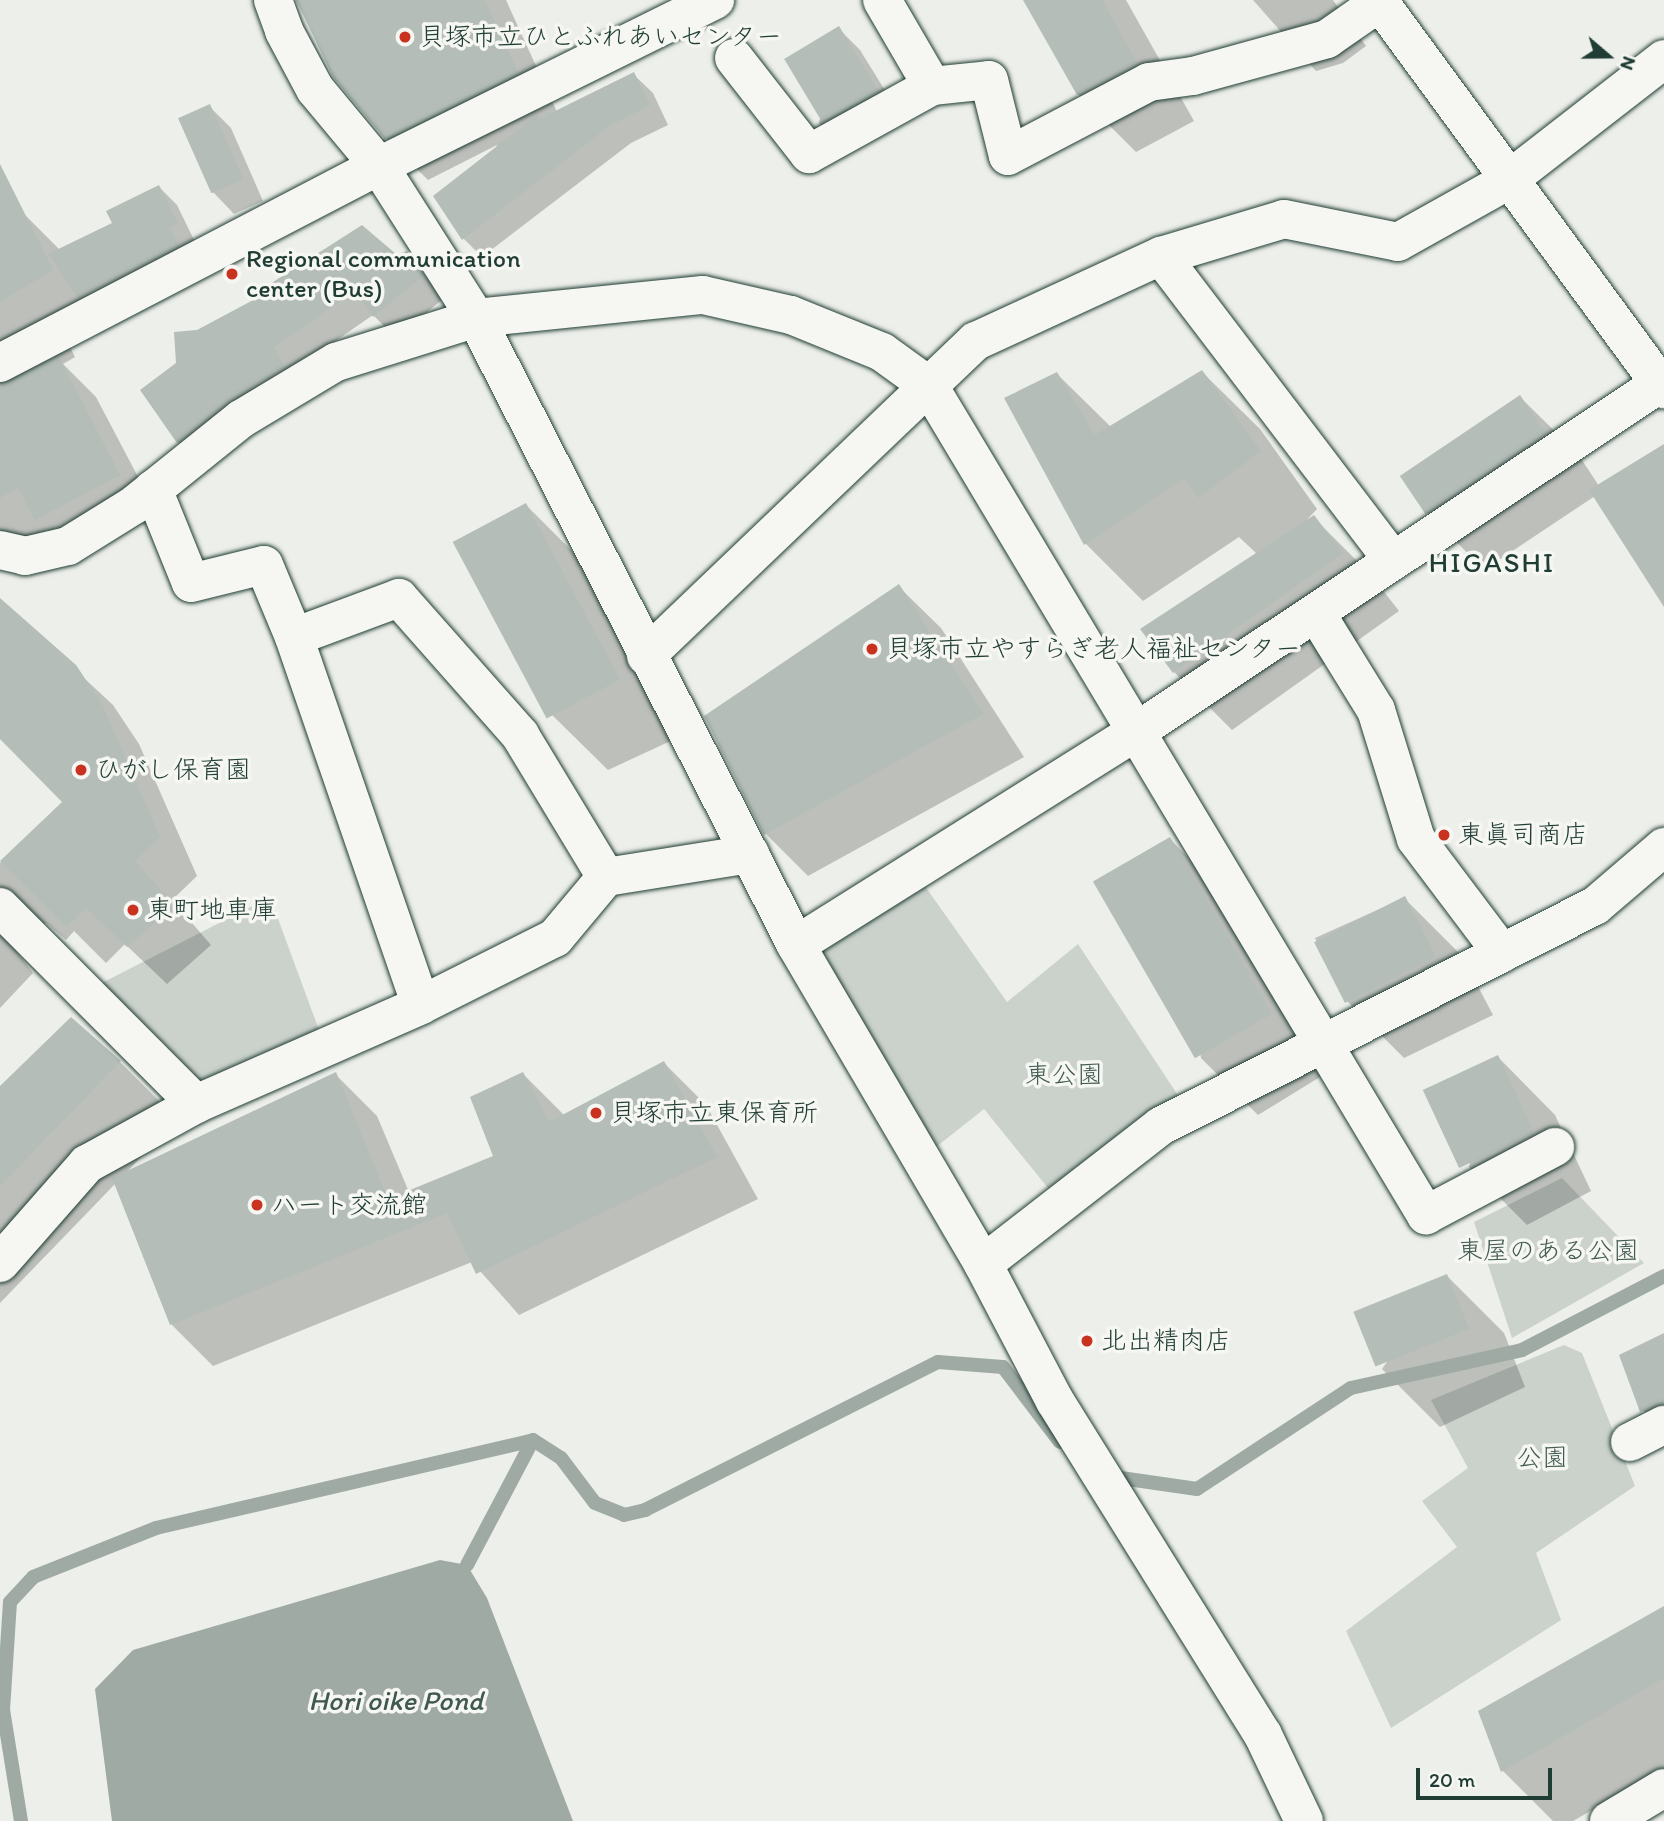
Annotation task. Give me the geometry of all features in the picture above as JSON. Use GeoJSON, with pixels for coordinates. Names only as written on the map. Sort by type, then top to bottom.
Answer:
{"type":"FeatureCollection","features":[{"type":"Feature","properties":{"kind":"street"},"geometry":{"type":"LineString","coordinates":[[273,0],[284,31],[315,89],[379,166],[476,318],[646,656],[796,945],[983,1264],[1055,1401],[1264,1735],[1304,1821]]}},
{"type":"Feature","properties":{"kind":"street"},"geometry":{"type":"LineString","coordinates":[[0,363],[379,166],[715,0]]}},
{"type":"Feature","properties":{"kind":"street"},"geometry":{"type":"LineString","coordinates":[[882,0],[932,86]]}},
{"type":"Feature","properties":{"kind":"street"},"geometry":{"type":"LineString","coordinates":[[734,58],[808,154],[932,86],[989,80],[1008,156],[1149,82],[1193,76],[1328,39],[1379,1],[1507,181],[1663,385],[1134,733],[796,945]]}},
{"type":"Feature","properties":{"kind":"street"},"geometry":{"type":"LineString","coordinates":[[646,656],[976,341],[1161,256],[1284,219],[1398,242],[1507,181],[1664,59]]}},
{"type":"Feature","properties":{"kind":"street"},"geometry":{"type":"LineString","coordinates":[[1161,256],[1394,561]]}},
{"type":"Feature","properties":{"kind":"street"},"geometry":{"type":"LineString","coordinates":[[0,550],[25,556],[68,546],[153,489],[241,419],[336,362],[476,318],[703,295],[791,315],[882,352],[929,386],[1134,733],[1426,1215],[1555,1147]]}},
{"type":"Feature","properties":{"kind":"street"},"geometry":{"type":"LineString","coordinates":[[153,489],[191,583],[264,565],[294,637],[421,1005]]}},
{"type":"Feature","properties":{"kind":"street"},"geometry":{"type":"LineString","coordinates":[[294,637],[399,598],[520,735],[606,877]]}},
{"type":"Feature","properties":{"kind":"street"},"geometry":{"type":"LineString","coordinates":[[1316,612],[1376,710],[1416,839],[1502,953]]}},
{"type":"Feature","properties":{"kind":"street"},"geometry":{"type":"LineString","coordinates":[[983,1264],[1161,1126],[1595,906],[1664,847]]}},
{"type":"Feature","properties":{"kind":"street"},"geometry":{"type":"LineString","coordinates":[[0,1263],[87,1164],[196,1104],[421,1005],[555,937],[606,877],[750,854]]}},
{"type":"Feature","properties":{"kind":"street"},"geometry":{"type":"LineString","coordinates":[[6,926],[196,1104]]}},
{"type":"Feature","properties":{"kind":"street"},"geometry":{"type":"LineString","coordinates":[[1630,1441],[1664,1425]]}},
{"type":"Feature","properties":{"kind":"street"},"geometry":{"type":"LineString","coordinates":[[1609,1821],[1664,1788]]}},
{"type":"Feature","properties":{"kind":"green space","name":"東公園"},"geometry":{"type":"Polygon","coordinates":[[[910,865],[1007,1002],[1078,944],[1189,1112],[1061,1204],[984,1109],[921,1159],[796,945],[910,865]]]}},
{"type":"Feature","properties":{"kind":"green space"},"geometry":{"type":"Polygon","coordinates":[[[270,897],[323,1041],[197,1103],[92,988],[270,897]]]}},
{"type":"Feature","properties":{"kind":"green space","name":"東屋のある公園"},"geometry":{"type":"Polygon","coordinates":[[[1562,1178],[1644,1263],[1512,1338],[1474,1222],[1562,1178]]]}},
{"type":"Feature","properties":{"kind":"green space","name":"公園"},"geometry":{"type":"Polygon","coordinates":[[[1564,1345],[1582,1353],[1635,1486],[1536,1553],[1561,1620],[1391,1728],[1346,1631],[1457,1547],[1422,1501],[1468,1468],[1431,1400],[1564,1345]]]}},
{"type":"Feature","properties":{"kind":"water","name":"Hori oike Pond"},"geometry":{"type":"Polygon","coordinates":[[[440,1560],[467,1565],[487,1598],[573,1821],[112,1821],[95,1689],[133,1650],[440,1560]]]}},
{"type":"Feature","properties":{"kind":"building","name":"貝塚市立ひとふれあいセンター"},"geometry":{"type":"Polygon","coordinates":[[[296,0],[485,0],[518,73],[385,139],[333,77],[296,0]]]}},
{"type":"Feature","properties":{"kind":"building"},"geometry":{"type":"Polygon","coordinates":[[[1023,0],[1102,0],[1137,63],[1077,95],[1023,0]]]}},
{"type":"Feature","properties":{"kind":"building"},"geometry":{"type":"Polygon","coordinates":[[[839,26],[878,91],[823,124],[784,59],[839,26]]]}},
{"type":"Feature","properties":{"kind":"building"},"geometry":{"type":"Polygon","coordinates":[[[634,72],[650,105],[612,124],[462,240],[433,196],[537,115],[539,119],[634,72]]]}},
{"type":"Feature","properties":{"kind":"building"},"geometry":{"type":"Polygon","coordinates":[[[210,104],[243,179],[211,193],[178,118],[210,104]]]}},
{"type":"Feature","properties":{"kind":"building"},"geometry":{"type":"Polygon","coordinates":[[[0,164],[53,270],[0,302],[0,164]]]}},
{"type":"Feature","properties":{"kind":"building"},"geometry":{"type":"Polygon","coordinates":[[[159,185],[178,223],[170,227],[179,246],[78,298],[48,254],[112,223],[106,211],[159,185]]]}},
{"type":"Feature","properties":{"kind":"building"},"geometry":{"type":"Polygon","coordinates":[[[362,225],[396,254],[407,251],[423,276],[373,317],[355,291],[274,347],[285,367],[227,402],[177,443],[140,390],[176,363],[174,332],[197,330],[259,297],[256,293],[362,225]]]}},
{"type":"Feature","properties":{"kind":"building"},"geometry":{"type":"Polygon","coordinates":[[[59,357],[120,475],[35,520],[18,488],[0,498],[0,385],[59,357]]]}},
{"type":"Feature","properties":{"kind":"building"},"geometry":{"type":"Polygon","coordinates":[[[1202,370],[1261,451],[1198,498],[1184,478],[1084,545],[1004,398],[1057,372],[1095,435],[1202,370]]]}},
{"type":"Feature","properties":{"kind":"building"},"geometry":{"type":"Polygon","coordinates":[[[1520,395],[1546,433],[1426,514],[1400,476],[1520,395]]]}},
{"type":"Feature","properties":{"kind":"building"},"geometry":{"type":"Polygon","coordinates":[[[1664,444],[1664,607],[1589,490],[1664,444]]]}},
{"type":"Feature","properties":{"kind":"building"},"geometry":{"type":"Polygon","coordinates":[[[526,503],[620,680],[547,719],[453,542],[526,503]]]}},
{"type":"Feature","properties":{"kind":"building"},"geometry":{"type":"Polygon","coordinates":[[[1314,515],[1343,553],[1173,673],[1140,629],[1314,515]]]}},
{"type":"Feature","properties":{"kind":"building","name":"貝塚市立やすらぎ老人福祉センター"},"geometry":{"type":"Polygon","coordinates":[[[899,584],[983,714],[764,835],[704,716],[899,584]]]}},
{"type":"Feature","properties":{"kind":"building","name":"ひがし保育園"},"geometry":{"type":"Polygon","coordinates":[[[0,598],[76,665],[102,704],[160,837],[135,861],[175,906],[127,947],[86,908],[67,927],[0,861],[62,802],[0,739],[0,598]]]}},
{"type":"Feature","properties":{"kind":"building"},"geometry":{"type":"Polygon","coordinates":[[[1170,837],[1272,1014],[1195,1058],[1093,881],[1170,837]]]}},
{"type":"Feature","properties":{"kind":"building"},"geometry":{"type":"Polygon","coordinates":[[[1405,896],[1436,957],[1345,1003],[1314,942],[1405,896]]]}},
{"type":"Feature","properties":{"kind":"building"},"geometry":{"type":"Polygon","coordinates":[[[71,1017],[121,1061],[0,1186],[0,1086],[71,1017]]]}},
{"type":"Feature","properties":{"kind":"building"},"geometry":{"type":"Polygon","coordinates":[[[1498,1055],[1534,1133],[1459,1168],[1423,1090],[1498,1055]]]}},
{"type":"Feature","properties":{"kind":"building"},"geometry":{"type":"Polygon","coordinates":[[[664,1061],[717,1157],[476,1274],[447,1213],[170,1325],[112,1178],[336,1072],[388,1199],[493,1156],[470,1097],[523,1072],[549,1122],[664,1061]]]}},
{"type":"Feature","properties":{"kind":"building"},"geometry":{"type":"Polygon","coordinates":[[[1447,1274],[1469,1329],[1375,1367],[1353,1312],[1447,1274]]]}},
{"type":"Feature","properties":{"kind":"building"},"geometry":{"type":"Polygon","coordinates":[[[1664,1333],[1664,1403],[1640,1412],[1619,1355],[1664,1333]]]}},
{"type":"Feature","properties":{"kind":"building"},"geometry":{"type":"Polygon","coordinates":[[[1664,1606],[1664,1678],[1501,1772],[1478,1711],[1664,1606]]]}},
{"type":"Feature","properties":{"kind":"waterway"},"geometry":{"type":"LineString","coordinates":[[1107,1476],[1197,1489],[1351,1388],[1522,1350],[1664,1276]]}},
{"type":"Feature","properties":{"kind":"waterway"},"geometry":{"type":"LineString","coordinates":[[467,1565],[533,1440],[561,1458],[595,1503],[624,1515],[645,1510],[938,1362],[1003,1367],[1060,1442]]}},
{"type":"Feature","properties":{"kind":"waterway"},"geometry":{"type":"LineString","coordinates":[[21,1821],[3,1710],[10,1602],[33,1577],[156,1528],[533,1440]]}},
{"type":"Feature","properties":{"kind":"place","name":"貝塚市立ひとふれあいセンター"},"geometry":{"type":"Point","coordinates":[405,37]}},
{"type":"Feature","properties":{"kind":"place","name":"Regional communication center (Bus)"},"geometry":{"type":"Point","coordinates":[232,274]}},
{"type":"Feature","properties":{"kind":"place","name":"貝塚市立やすらぎ老人福祉センター"},"geometry":{"type":"Point","coordinates":[872,649]}},
{"type":"Feature","properties":{"kind":"place","name":"ひがし保育園"},"geometry":{"type":"Point","coordinates":[81,770]}},
{"type":"Feature","properties":{"kind":"place","name":"東眞司商店"},"geometry":{"type":"Point","coordinates":[1444,835]}},
{"type":"Feature","properties":{"kind":"place","name":"東町地車庫"},"geometry":{"type":"Point","coordinates":[133,910]}},
{"type":"Feature","properties":{"kind":"place","name":"貝塚市立東保育所"},"geometry":{"type":"Point","coordinates":[596,1113]}},
{"type":"Feature","properties":{"kind":"place","name":"ハート交流館"},"geometry":{"type":"Point","coordinates":[257,1205]}},
{"type":"Feature","properties":{"kind":"place","name":"北出精肉店"},"geometry":{"type":"Point","coordinates":[1087,1341]}},
{"type":"Feature","properties":{"kind":"district","name":"HIGASHI"},"geometry":{"type":"Point","coordinates":[1492,562]}}]}
